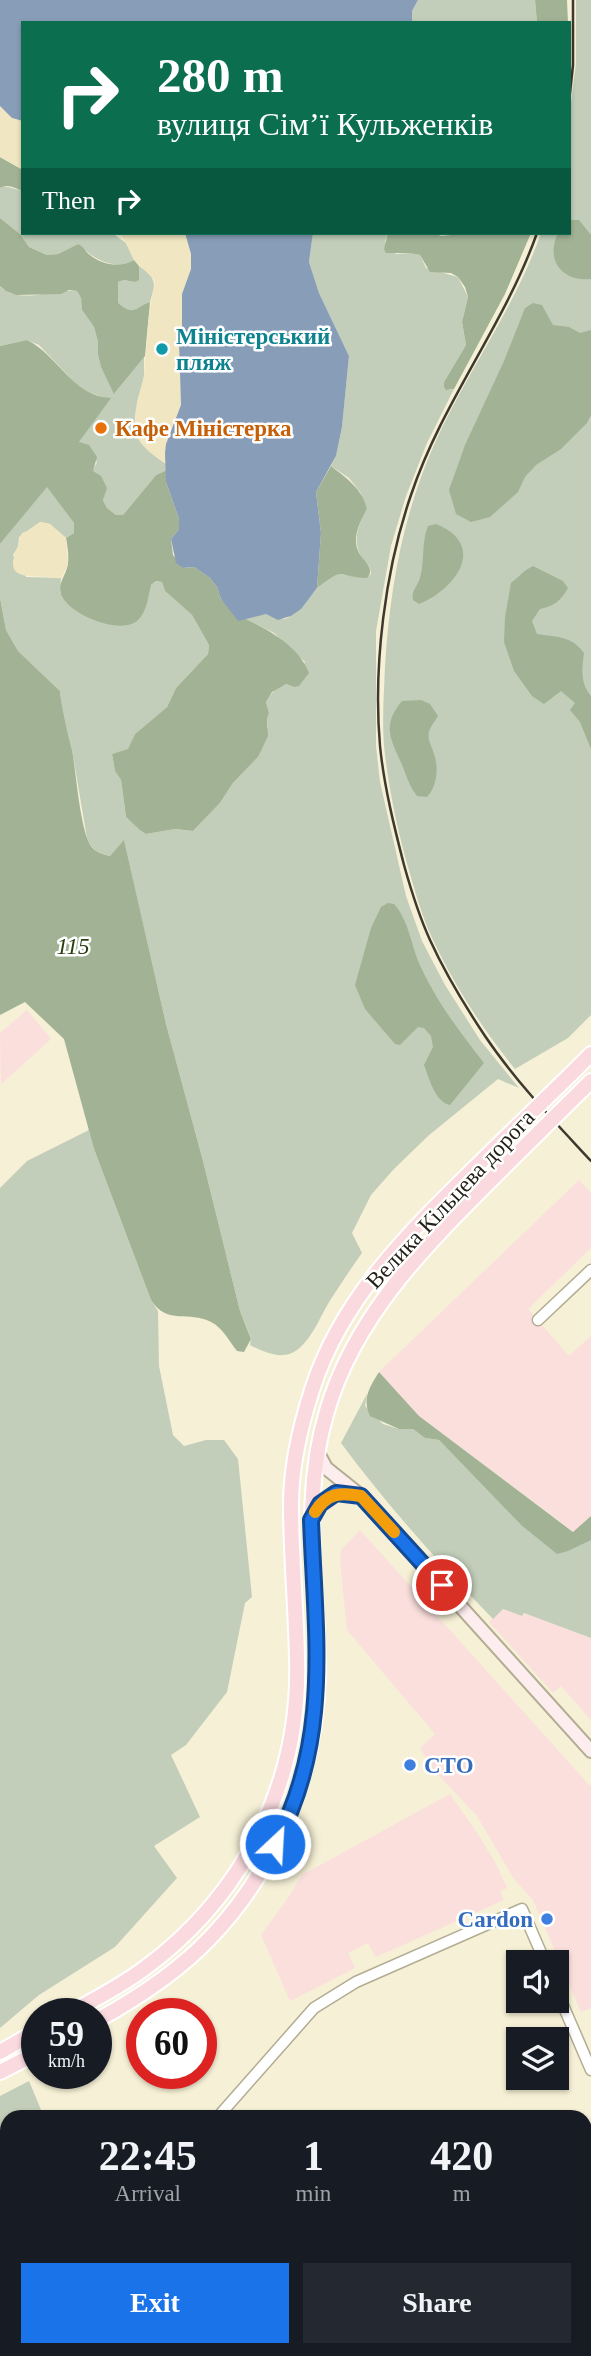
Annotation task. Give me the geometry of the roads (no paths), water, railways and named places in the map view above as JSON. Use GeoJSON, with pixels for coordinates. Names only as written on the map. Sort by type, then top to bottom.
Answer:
{"type":"FeatureCollection","features":[{"type":"Feature","properties":{"kind":"main road","name":"Велика Кільцева дорога"},"geometry":{"type":"LineString","coordinates":[[95,1998],[143,1970],[189,1931],[212,1906],[231,1881],[264,1825],[273,1804],[291,1740],[296,1701],[291,1504],[295,1456],[311,1391],[330,1345],[361,1293],[409,1235],[591,1054]]}},
{"type":"Feature","properties":{"kind":"main road","name":"Велика Кільцева дорога"},"geometry":{"type":"LineString","coordinates":[[112,2011],[159,1982],[210,1938],[245,1895],[285,1827],[298,1792],[316,1704],[317,1662],[311,1520],[313,1473],[326,1414],[336,1381],[347,1358],[374,1311],[403,1272],[587,1085]]}},
{"type":"Feature","properties":{"kind":"main road"},"geometry":{"type":"LineString","coordinates":[[317,1451],[326,1468],[361,1496],[591,1751]]}},
{"type":"Feature","properties":{"kind":"main road"},"geometry":{"type":"LineString","coordinates":[[311,1520],[320,1504],[336,1493],[361,1496]]}},
{"type":"Feature","properties":{"kind":"main road"},"geometry":{"type":"LineString","coordinates":[[0,2052],[21,2040]]}},
{"type":"Feature","properties":{"kind":"main road"},"geometry":{"type":"LineString","coordinates":[[0,2072],[21,2061]]}},
{"type":"Feature","properties":{"kind":"street"},"geometry":{"type":"LineString","coordinates":[[538,1320],[591,1270]]}},
{"type":"Feature","properties":{"kind":"street"},"geometry":{"type":"LineString","coordinates":[[224,2110],[314,2008],[356,1982],[522,1909],[540,1950]]}},
{"type":"Feature","properties":{"kind":"street"},"geometry":{"type":"LineString","coordinates":[[566,2013],[591,2070]]}},
{"type":"Feature","properties":{"kind":"water"},"geometry":{"type":"Polygon","coordinates":[[[0,0],[418,0],[412,11],[412,21],[21,21],[21,120],[12,118],[0,106],[0,0]]]}},
{"type":"Feature","properties":{"kind":"water"},"geometry":{"type":"Polygon","coordinates":[[[186,235],[313,235],[309,262],[319,293],[349,356],[342,427],[336,456],[316,492],[321,533],[317,588],[301,609],[278,620],[266,614],[238,621],[221,599],[210,578],[194,567],[183,568],[176,563],[171,539],[179,529],[179,519],[166,482],[165,453],[181,405],[179,342],[182,333],[182,294],[191,269],[191,254],[186,235]]]}},
{"type":"Feature","properties":{"kind":"railway"},"geometry":{"type":"LineString","coordinates":[[571,84],[573,0]]}},
{"type":"Feature","properties":{"kind":"railway"},"geometry":{"type":"LineString","coordinates":[[536,235],[508,299],[439,428],[411,495],[394,555],[383,619],[378,715],[380,746],[393,821],[412,893],[430,940],[470,1013],[497,1053],[591,1161]]}},
{"type":"Feature","properties":{"kind":"place","name":"Міністерський пляж"},"geometry":{"type":"Point","coordinates":[162,349]}},
{"type":"Feature","properties":{"kind":"place","name":"Кафе Міністерка"},"geometry":{"type":"Point","coordinates":[101,428]}},
{"type":"Feature","properties":{"kind":"place","name":"СТО"},"geometry":{"type":"Point","coordinates":[410,1765]}},
{"type":"Feature","properties":{"kind":"place","name":"Cardon"},"geometry":{"type":"Point","coordinates":[547,1919]}},
{"type":"Feature","properties":{"kind":"park label","name":"115"},"geometry":{"type":"Point","coordinates":[73,946]}}]}
